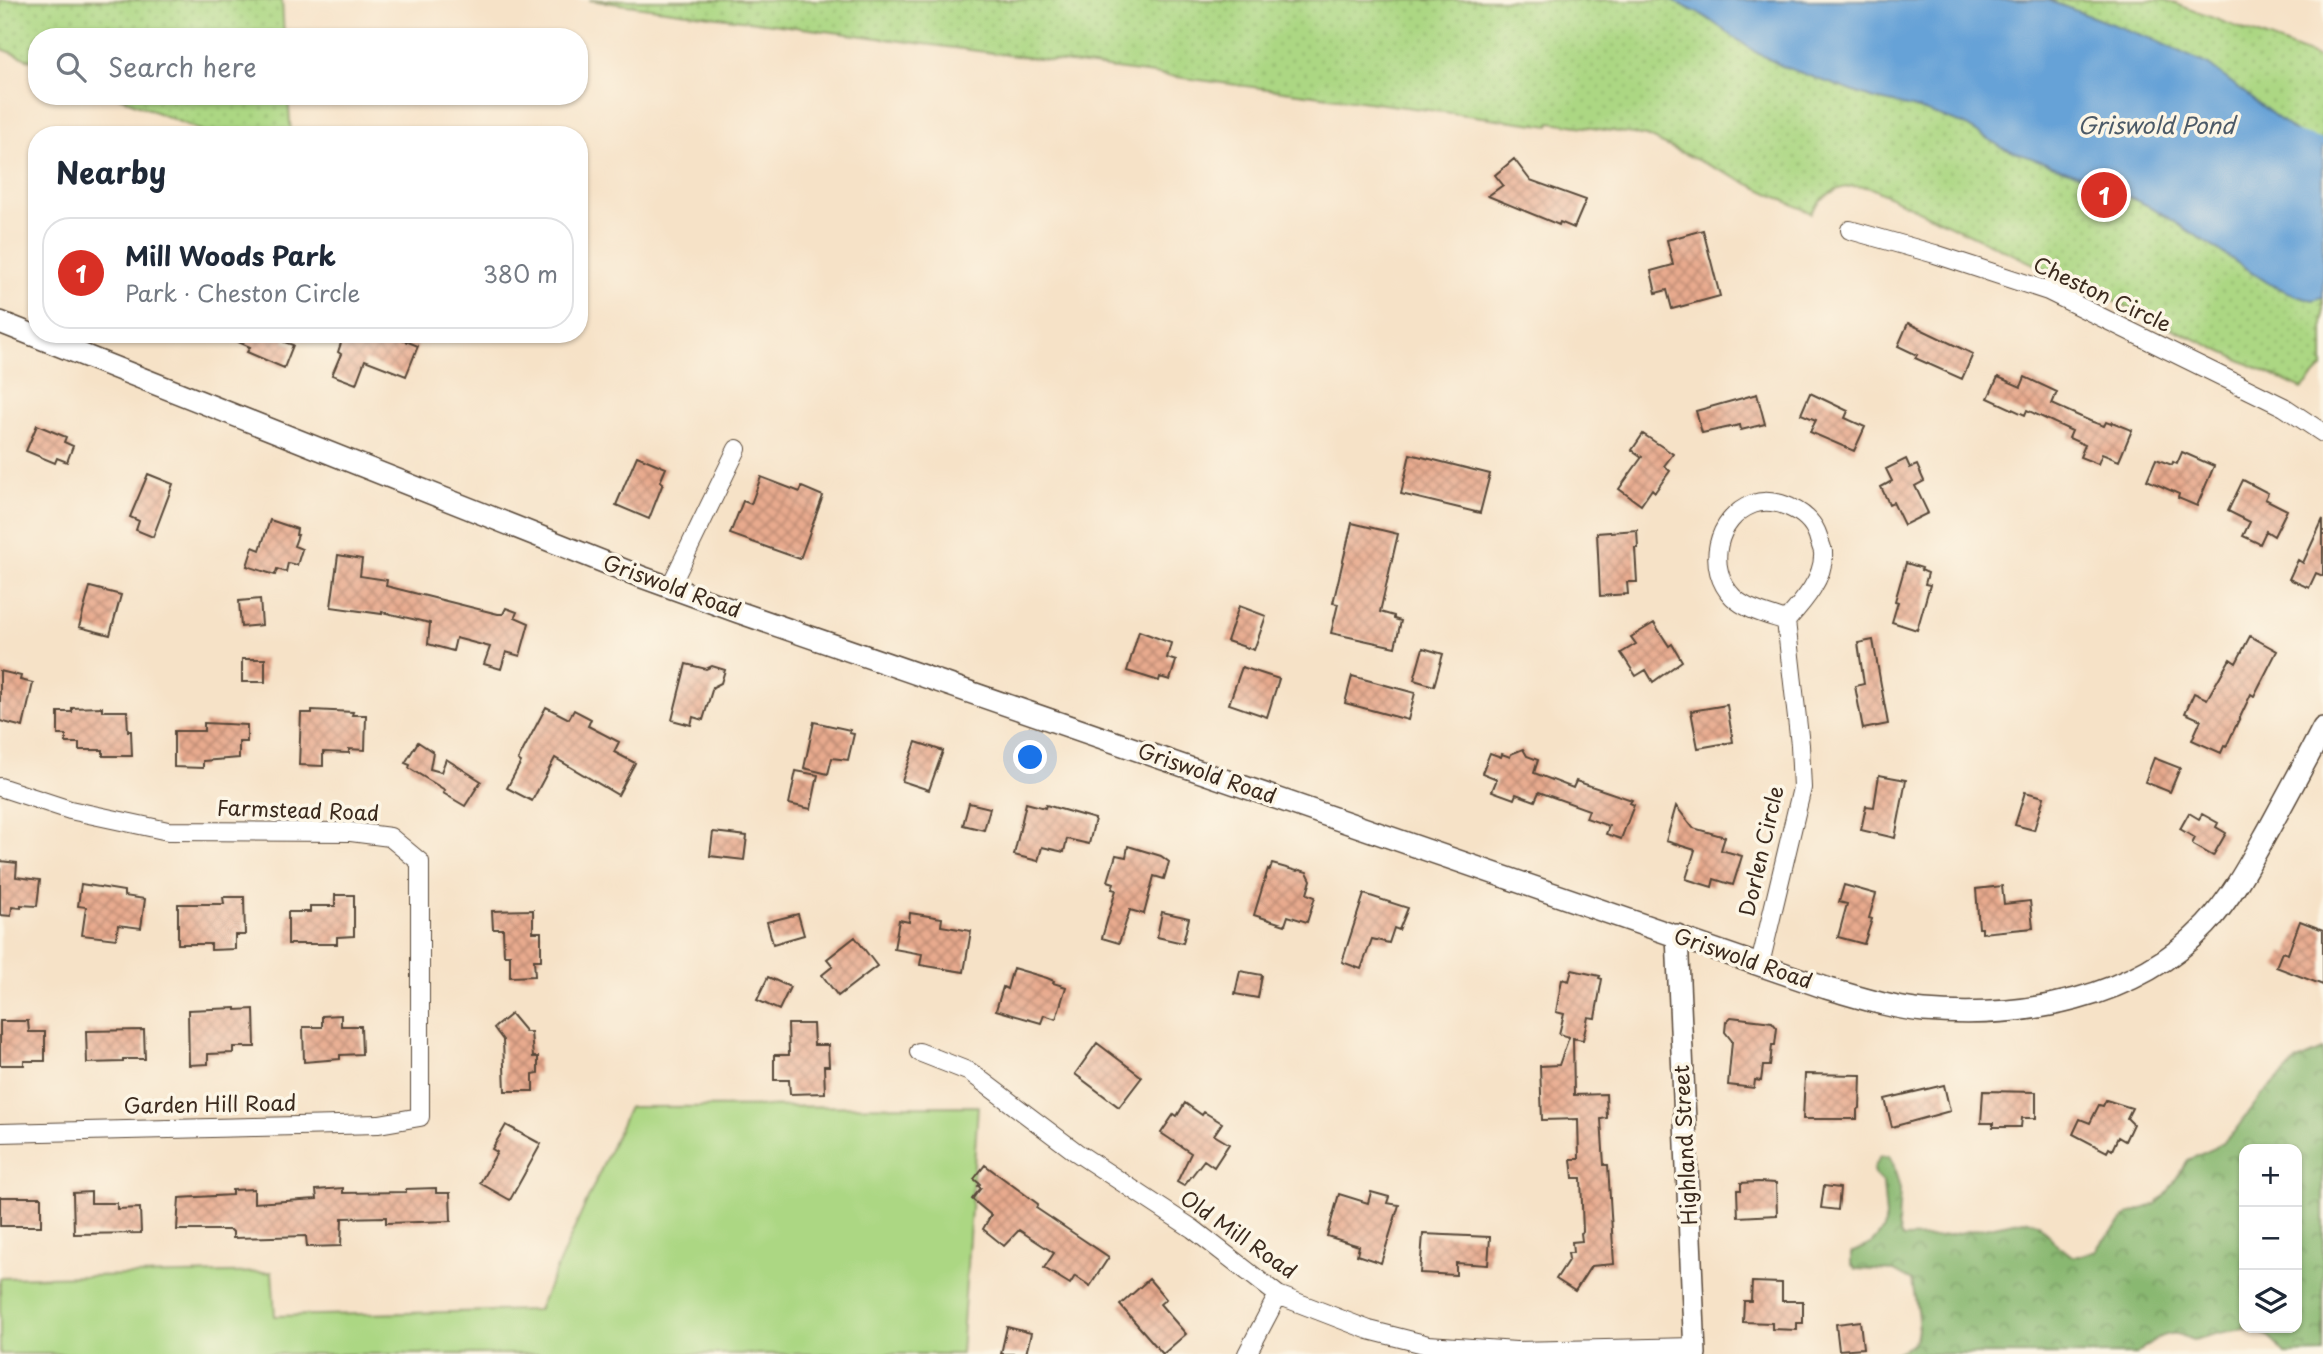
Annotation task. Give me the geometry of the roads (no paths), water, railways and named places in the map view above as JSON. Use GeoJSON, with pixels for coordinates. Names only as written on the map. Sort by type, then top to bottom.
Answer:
{"type":"FeatureCollection","features":[{"type":"Feature","properties":{"kind":"street","name":"Cheston Circle"},"geometry":{"type":"LineString","coordinates":[[1850,230],[2048,291],[2284,407],[2323,433]]}},
{"type":"Feature","properties":{"kind":"street","name":"Griswold Road"},"geometry":{"type":"LineString","coordinates":[[0,322],[28,333]]}},
{"type":"Feature","properties":{"kind":"street","name":"Griswold Road"},"geometry":{"type":"LineString","coordinates":[[52,343],[670,587],[1862,999],[1923,1011],[1994,1012],[2033,1007],[2099,992],[2159,964],[2206,924],[2227,898],[2249,866],[2323,728]]}},
{"type":"Feature","properties":{"kind":"street"},"geometry":{"type":"LineString","coordinates":[[670,587],[737,449]]}},
{"type":"Feature","properties":{"kind":"street"},"geometry":{"type":"LineString","coordinates":[[1755,503],[1779,503],[1803,513],[1816,529],[1823,552],[1819,574],[1805,599],[1786,621],[1751,608],[1733,597],[1719,577],[1716,559],[1722,533],[1734,514],[1755,503]]}},
{"type":"Feature","properties":{"kind":"street","name":"Dorlen Circle"},"geometry":{"type":"LineString","coordinates":[[1760,964],[1802,788],[1786,621]]}},
{"type":"Feature","properties":{"kind":"street","name":"Farmstead Road"},"geometry":{"type":"LineString","coordinates":[[0,788],[70,810],[168,831],[351,832],[390,837],[420,862],[420,1117]]}},
{"type":"Feature","properties":{"kind":"street","name":"Highland Street"},"geometry":{"type":"LineString","coordinates":[[1677,935],[1695,1350]]}},
{"type":"Feature","properties":{"kind":"street","name":"Old Mill Road"},"geometry":{"type":"LineString","coordinates":[[919,1052],[971,1072],[1076,1152],[1193,1229],[1278,1295],[1369,1330],[1429,1345],[1516,1350],[1695,1350]]}},
{"type":"Feature","properties":{"kind":"street","name":"Garden Hill Road"},"geometry":{"type":"LineString","coordinates":[[0,1133],[379,1124],[420,1117]]}},
{"type":"Feature","properties":{"kind":"street"},"geometry":{"type":"LineString","coordinates":[[1247,1354],[1278,1295]]}},
{"type":"Feature","properties":{"kind":"water","name":"Griswold Pond"},"geometry":{"type":"Polygon","coordinates":[[[1671,0],[2047,0],[2152,39],[2209,65],[2306,140],[2323,145],[2323,297],[2313,300],[2270,284],[2153,208],[2080,175],[2003,148],[1963,124],[1915,108],[1871,98],[1782,66],[1755,52],[1704,16],[1671,0]]]}},
{"type":"Feature","properties":{"kind":"waterway"},"geometry":{"type":"LineString","coordinates":[[2295,135],[2323,143]]}},
{"type":"Feature","properties":{"kind":"place","name":"Mill Woods Park"},"geometry":{"type":"Point","coordinates":[2104,195]}}]}
